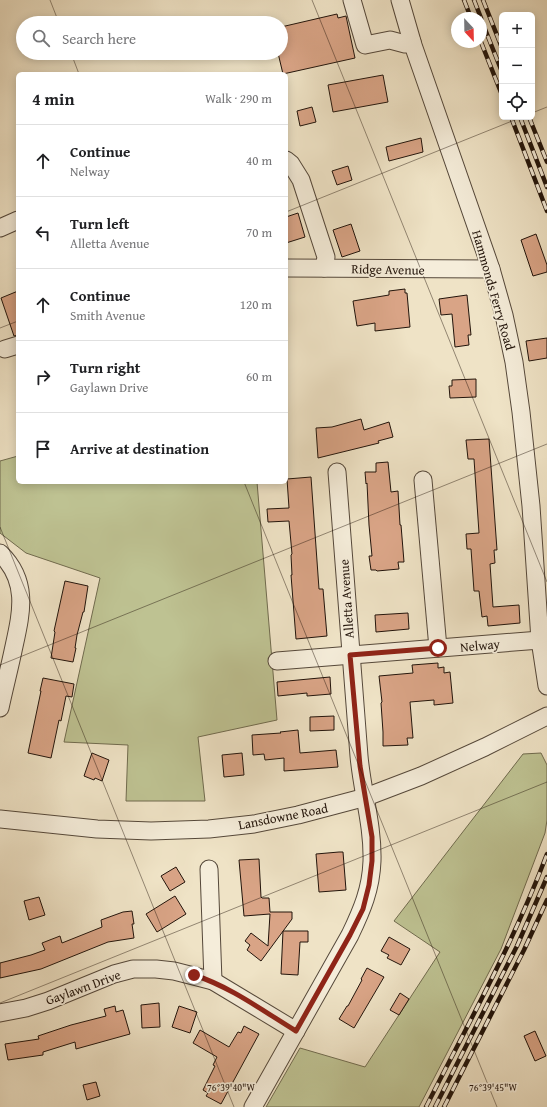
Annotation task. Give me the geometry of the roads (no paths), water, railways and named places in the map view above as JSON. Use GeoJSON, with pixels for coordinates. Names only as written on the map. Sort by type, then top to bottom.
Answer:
{"type":"FeatureCollection","features":[{"type":"Feature","properties":{"kind":"street"},"geometry":{"type":"LineString","coordinates":[[352,0],[365,45],[390,40],[405,44],[412,42]]}},
{"type":"Feature","properties":{"kind":"street","name":"Hammonds Ferry Road"},"geometry":{"type":"LineString","coordinates":[[400,0],[412,42],[490,269],[504,315],[513,356],[521,412],[531,506],[540,640],[547,686]]}},
{"type":"Feature","properties":{"kind":"street"},"geometry":{"type":"LineString","coordinates":[[288,162],[301,180],[326,257],[324,268]]}},
{"type":"Feature","properties":{"kind":"street"},"geometry":{"type":"LineString","coordinates":[[0,228],[16,221]]}},
{"type":"Feature","properties":{"kind":"street","name":"Ridge Avenue"},"geometry":{"type":"LineString","coordinates":[[288,268],[490,269]]}},
{"type":"Feature","properties":{"kind":"street","name":"Alletta Avenue"},"geometry":{"type":"LineString","coordinates":[[253,1107],[350,935],[363,909],[369,885],[372,861],[372,837],[360,766],[350,655],[337,472]]}},
{"type":"Feature","properties":{"kind":"street"},"geometry":{"type":"LineString","coordinates":[[423,480],[438,648]]}},
{"type":"Feature","properties":{"kind":"street"},"geometry":{"type":"LineString","coordinates":[[0,553],[6,558],[15,571],[20,585],[22,600],[21,617],[0,708]]}},
{"type":"Feature","properties":{"kind":"street","name":"Nelway"},"geometry":{"type":"LineString","coordinates":[[277,661],[540,640]]}},
{"type":"Feature","properties":{"kind":"street","name":"Lansdowne Road"},"geometry":{"type":"LineString","coordinates":[[0,820],[97,829],[151,831],[210,829],[254,824],[298,815],[366,797],[421,776],[485,747],[547,716]]}},
{"type":"Feature","properties":{"kind":"street"},"geometry":{"type":"LineString","coordinates":[[209,869],[213,981]]}},
{"type":"Feature","properties":{"kind":"street","name":"Gaylawn Drive"},"geometry":{"type":"LineString","coordinates":[[0,1013],[26,1008],[114,974],[133,970],[174,971],[213,981],[296,1031]]}},
{"type":"Feature","properties":{"kind":"railway"},"geometry":{"type":"LineString","coordinates":[[464,0],[469,12]]}},
{"type":"Feature","properties":{"kind":"railway"},"geometry":{"type":"LineString","coordinates":[[474,0],[479,12]]}},
{"type":"Feature","properties":{"kind":"railway"},"geometry":{"type":"LineString","coordinates":[[483,0],[499,40]]}},
{"type":"Feature","properties":{"kind":"railway"},"geometry":{"type":"LineString","coordinates":[[487,34],[499,64]]}},
{"type":"Feature","properties":{"kind":"railway"},"geometry":{"type":"LineString","coordinates":[[483,48],[499,87]]}},
{"type":"Feature","properties":{"kind":"railway"},"geometry":{"type":"LineString","coordinates":[[512,120],[547,211]]}},
{"type":"Feature","properties":{"kind":"railway"},"geometry":{"type":"LineString","coordinates":[[521,120],[547,187]]}},
{"type":"Feature","properties":{"kind":"railway"},"geometry":{"type":"LineString","coordinates":[[530,120],[547,162]]}},
{"type":"Feature","properties":{"kind":"railway"},"geometry":{"type":"LineString","coordinates":[[426,1107],[505,951],[547,854]]}},
{"type":"Feature","properties":{"kind":"railway"},"geometry":{"type":"LineString","coordinates":[[435,1107],[517,946],[547,877]]}},
{"type":"Feature","properties":{"kind":"railway"},"geometry":{"type":"LineString","coordinates":[[444,1107],[524,950],[547,900]]}}]}
